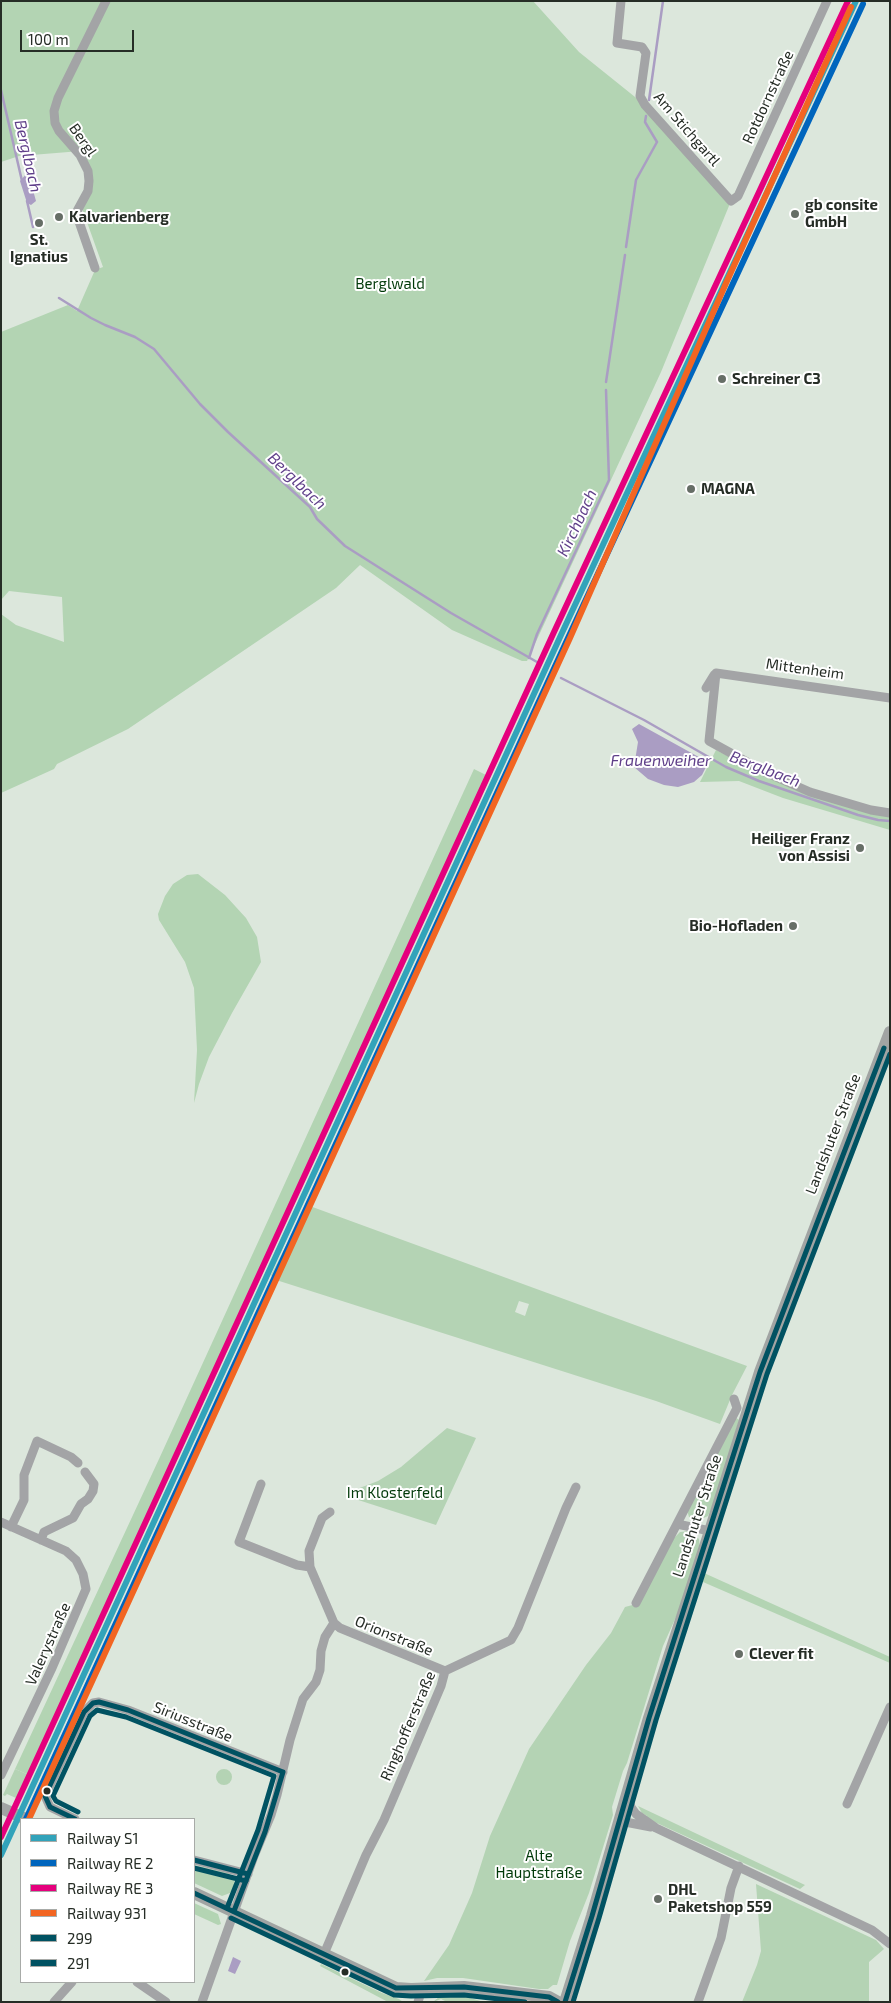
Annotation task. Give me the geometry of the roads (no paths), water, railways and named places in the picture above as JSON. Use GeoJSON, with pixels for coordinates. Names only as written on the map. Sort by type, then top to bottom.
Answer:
{"type":"FeatureCollection","features":[{"type":"Feature","properties":{"kind":"main road"},"geometry":{"type":"LineString","coordinates":[[887,1049],[890,1032]]}},
{"type":"Feature","properties":{"kind":"main road","name":"Landshuter Straße"},"geometry":{"type":"LineString","coordinates":[[565,2002],[657,1693],[760,1372],[887,1049]]}},
{"type":"Feature","properties":{"kind":"main road"},"geometry":{"type":"LineString","coordinates":[[1,1808],[24,1818]]}},
{"type":"Feature","properties":{"kind":"main road"},"geometry":{"type":"LineString","coordinates":[[195,1893],[396,1988],[420,1996],[453,1986],[549,1997],[558,2002]]}},
{"type":"Feature","properties":{"kind":"main road"},"geometry":{"type":"LineString","coordinates":[[499,1992],[524,2002]]}},
{"type":"Feature","properties":{"kind":"street","name":"Bergl"},"geometry":{"type":"LineString","coordinates":[[95,268],[76,213],[88,191],[88,171],[80,155],[59,131],[55,123],[54,111],[58,98],[106,1]]}},
{"type":"Feature","properties":{"kind":"street","name":"Am Stichgartl"},"geometry":{"type":"LineString","coordinates":[[621,1],[617,43],[642,47],[646,53],[640,96],[645,105],[731,201]]}},
{"type":"Feature","properties":{"kind":"street","name":"Rotdornstraße"},"geometry":{"type":"LineString","coordinates":[[731,201],[738,196],[827,1]]}},
{"type":"Feature","properties":{"kind":"street"},"geometry":{"type":"LineString","coordinates":[[706,688],[716,673]]}},
{"type":"Feature","properties":{"kind":"street"},"geometry":{"type":"LineString","coordinates":[[716,673],[709,740],[767,773],[810,792],[871,810],[890,813]]}},
{"type":"Feature","properties":{"kind":"street","name":"Mittenheim"},"geometry":{"type":"LineString","coordinates":[[716,673],[890,698]]}},
{"type":"Feature","properties":{"kind":"street"},"geometry":{"type":"LineString","coordinates":[[636,1603],[737,1408],[734,1400]]}},
{"type":"Feature","properties":{"kind":"street"},"geometry":{"type":"LineString","coordinates":[[11,1527],[24,1500],[24,1475],[37,1441],[71,1457],[78,1463]]}},
{"type":"Feature","properties":{"kind":"street"},"geometry":{"type":"LineString","coordinates":[[41,1540],[44,1532],[73,1518],[80,1504],[88,1499],[93,1492],[94,1484],[85,1472]]}},
{"type":"Feature","properties":{"kind":"street"},"geometry":{"type":"LineString","coordinates":[[261,1484],[239,1542],[297,1565],[310,1567]]}},
{"type":"Feature","properties":{"kind":"street","name":"Ringhofferstraße"},"geometry":{"type":"LineString","coordinates":[[324,1954],[366,1855],[384,1820],[441,1686],[445,1671],[511,1640],[518,1628],[576,1487]]}},
{"type":"Feature","properties":{"kind":"street"},"geometry":{"type":"LineString","coordinates":[[202,2002],[234,1911],[265,1832],[303,1700],[316,1682],[320,1670],[321,1651],[325,1637],[334,1623],[310,1567],[309,1551],[322,1518],[330,1512]]}},
{"type":"Feature","properties":{"kind":"street","name":"Valerystraße"},"geometry":{"type":"LineString","coordinates":[[1,1522],[66,1552],[76,1560],[83,1574],[86,1590],[1,1776]]}},
{"type":"Feature","properties":{"kind":"street"},"geometry":{"type":"LineString","coordinates":[[677,1524],[710,1531]]}},
{"type":"Feature","properties":{"kind":"street","name":"Orionstraße"},"geometry":{"type":"LineString","coordinates":[[334,1623],[340,1628],[445,1671]]}},
{"type":"Feature","properties":{"kind":"street","name":"Siriusstraße"},"geometry":{"type":"LineString","coordinates":[[73,1818],[50,1807],[45,1796],[84,1712],[93,1703],[104,1702],[128,1710],[283,1772]]}},
{"type":"Feature","properties":{"kind":"street"},"geometry":{"type":"LineString","coordinates":[[847,1804],[890,1707]]}},
{"type":"Feature","properties":{"kind":"street"},"geometry":{"type":"LineString","coordinates":[[628,1794],[631,1807],[636,1814],[656,1828],[872,1930],[890,1944]]}},
{"type":"Feature","properties":{"kind":"street"},"geometry":{"type":"LineString","coordinates":[[620,1821],[656,1828]]}},
{"type":"Feature","properties":{"kind":"street"},"geometry":{"type":"LineString","coordinates":[[195,1860],[248,1874]]}},
{"type":"Feature","properties":{"kind":"street"},"geometry":{"type":"LineString","coordinates":[[698,2002],[721,1938],[731,1888],[739,1866]]}},
{"type":"Feature","properties":{"kind":"street"},"geometry":{"type":"LineString","coordinates":[[54,2002],[71,1983]]}},
{"type":"Feature","properties":{"kind":"street"},"geometry":{"type":"LineString","coordinates":[[138,1983],[166,2002]]}},
{"type":"Feature","properties":{"kind":"water"},"geometry":{"type":"Polygon","coordinates":[[[28,172],[36,201],[31,205],[27,203],[20,181],[28,172]]]}},
{"type":"Feature","properties":{"kind":"water","name":"Frauenweiher"},"geometry":{"type":"Polygon","coordinates":[[[639,724],[706,761],[706,767],[702,775],[694,782],[678,787],[664,785],[648,779],[634,767],[638,742],[632,729],[639,724]]]}},
{"type":"Feature","properties":{"kind":"water"},"geometry":{"type":"Polygon","coordinates":[[[233,1957],[241,1961],[235,1974],[228,1971],[233,1957]]]}},
{"type":"Feature","properties":{"kind":"waterway","name":"Kirchbach"},"geometry":{"type":"LineString","coordinates":[[649,100],[663,1]]}},
{"type":"Feature","properties":{"kind":"waterway","name":"Berglbach"},"geometry":{"type":"LineString","coordinates":[[1,90],[22,181]]}},
{"type":"Feature","properties":{"kind":"waterway","name":"Kirchbach"},"geometry":{"type":"LineString","coordinates":[[626,247],[636,180],[657,142],[645,122],[646,116]]}},
{"type":"Feature","properties":{"kind":"waterway","name":"Berglbach"},"geometry":{"type":"LineString","coordinates":[[27,201],[33,227]]}},
{"type":"Feature","properties":{"kind":"waterway","name":"Kirchbach"},"geometry":{"type":"LineString","coordinates":[[606,382],[625,255]]}},
{"type":"Feature","properties":{"kind":"waterway","name":"Berglbach"},"geometry":{"type":"LineString","coordinates":[[59,298],[91,318],[135,337],[154,349],[200,404],[310,507],[317,519],[345,546],[451,613],[537,662]]}},
{"type":"Feature","properties":{"kind":"waterway","name":"Kirchbach"},"geometry":{"type":"LineString","coordinates":[[529,658],[537,634],[609,480],[606,390]]}},
{"type":"Feature","properties":{"kind":"waterway","name":"Berglbach"},"geometry":{"type":"LineString","coordinates":[[561,678],[644,720],[726,767],[759,781],[858,815],[890,821]]}},
{"type":"Feature","properties":{"kind":"rail line","name":"S1"},"geometry":{"type":"LineString","coordinates":[[1,1855],[561,635],[856,1]]}},
{"type":"Feature","properties":{"kind":"rail line","name":"931"},"geometry":{"type":"LineString","coordinates":[[29,1818],[570,638],[727,281],[851,7]]}},
{"type":"Feature","properties":{"kind":"place","name":"gb consite GmbH"},"geometry":{"type":"Point","coordinates":[795,214]}},
{"type":"Feature","properties":{"kind":"place","name":"Kalvarienberg"},"geometry":{"type":"Point","coordinates":[59,217]}},
{"type":"Feature","properties":{"kind":"place","name":"St. Ignatius"},"geometry":{"type":"Point","coordinates":[39,223]}},
{"type":"Feature","properties":{"kind":"place","name":"Schreiner C3"},"geometry":{"type":"Point","coordinates":[722,379]}},
{"type":"Feature","properties":{"kind":"place","name":"MAGNA"},"geometry":{"type":"Point","coordinates":[691,489]}},
{"type":"Feature","properties":{"kind":"place","name":"Heiliger Franz von Assisi"},"geometry":{"type":"Point","coordinates":[860,848]}},
{"type":"Feature","properties":{"kind":"place","name":"Bio-Hofladen"},"geometry":{"type":"Point","coordinates":[793,926]}},
{"type":"Feature","properties":{"kind":"place","name":"Clever fit"},"geometry":{"type":"Point","coordinates":[739,1654]}},
{"type":"Feature","properties":{"kind":"place","name":"DHL Paketshop 559"},"geometry":{"type":"Point","coordinates":[658,1899]}},
{"type":"Feature","properties":{"kind":"park label","name":"Berglwald"},"geometry":{"type":"Point","coordinates":[390,284]}},
{"type":"Feature","properties":{"kind":"park label","name":"Im Klosterfeld"},"geometry":{"type":"Point","coordinates":[395,1493]}},
{"type":"Feature","properties":{"kind":"park label","name":"Alte Hauptstraße"},"geometry":{"type":"Point","coordinates":[539,1864]}}]}
